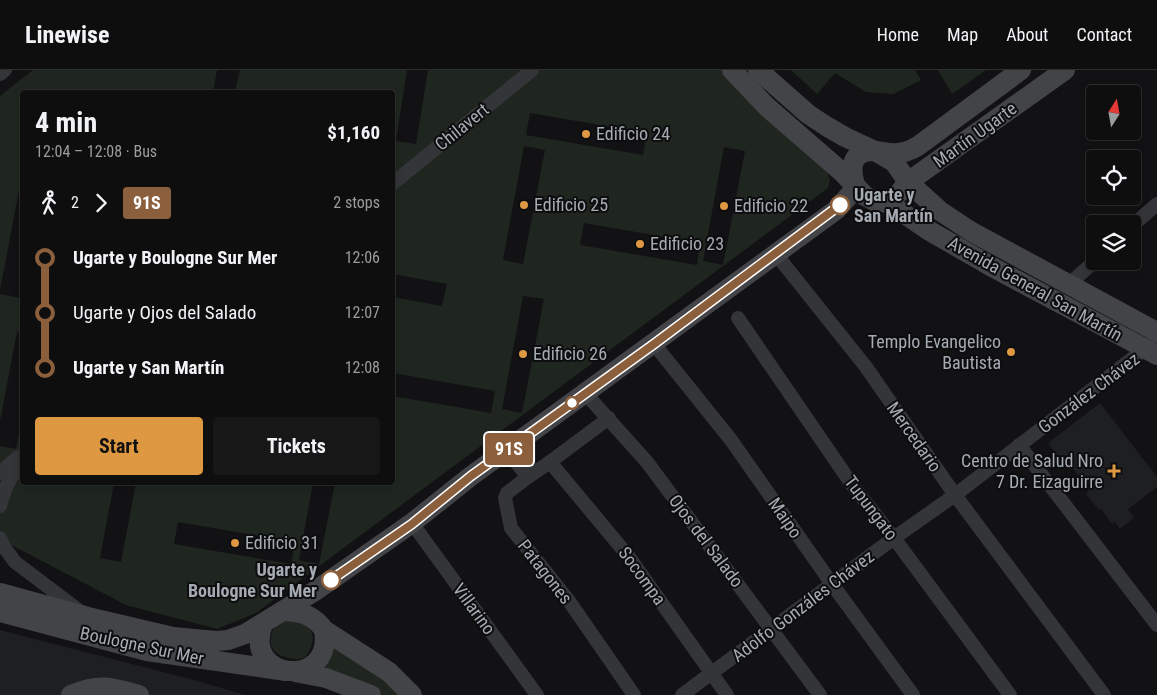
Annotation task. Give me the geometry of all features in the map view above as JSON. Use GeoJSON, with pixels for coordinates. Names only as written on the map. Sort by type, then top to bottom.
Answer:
{"type":"FeatureCollection","features":[{"type":"Feature","properties":{"kind":"street"},"geometry":{"type":"LineString","coordinates":[[0,74],[5,70]]}},
{"type":"Feature","properties":{"kind":"street","name":"Chilavert"},"geometry":{"type":"LineString","coordinates":[[395,182],[532,70]]}},
{"type":"Feature","properties":{"kind":"street","name":"Avenida General San Martín"},"geometry":{"type":"LineString","coordinates":[[732,70],[766,106],[843,173],[865,196],[878,203],[887,202],[928,230],[994,268],[1153,348]]}},
{"type":"Feature","properties":{"kind":"street","name":"Avenida General San Martín"},"geometry":{"type":"LineString","coordinates":[[758,70],[808,114],[826,126],[894,162],[908,182],[940,211],[972,232],[1157,332]]}},
{"type":"Feature","properties":{"kind":"street","name":"Martín Ugarte"},"geometry":{"type":"LineString","coordinates":[[875,151],[890,154],[903,152],[918,146],[1021,70]]}},
{"type":"Feature","properties":{"kind":"street","name":"Martín Ugarte"},"geometry":{"type":"LineString","coordinates":[[887,202],[895,197],[908,182],[1065,70]]}},
{"type":"Feature","properties":{"kind":"street"},"geometry":{"type":"LineString","coordinates":[[315,591],[313,602],[322,628],[324,647],[320,656],[314,664],[306,669],[291,672],[267,661],[259,646],[259,634],[263,624],[315,591],[412,524],[585,393],[836,210],[856,188],[851,174],[852,166],[857,156],[864,152],[875,151]]}},
{"type":"Feature","properties":{"kind":"street"},"geometry":{"type":"LineString","coordinates":[[1141,218],[1157,204]]}},
{"type":"Feature","properties":{"kind":"street","name":"Mercedario"},"geometry":{"type":"LineString","coordinates":[[775,253],[866,367],[954,495],[1104,695]]}},
{"type":"Feature","properties":{"kind":"street"},"geometry":{"type":"LineString","coordinates":[[1068,285],[1086,268]]}},
{"type":"Feature","properties":{"kind":"street","name":"Tupungato"},"geometry":{"type":"LineString","coordinates":[[738,318],[855,489],[894,538],[1010,695]]}},
{"type":"Feature","properties":{"kind":"street","name":"Maipo"},"geometry":{"type":"LineString","coordinates":[[654,344],[730,440],[913,695]]}},
{"type":"Feature","properties":{"kind":"street","name":"González Chávez"},"geometry":{"type":"LineString","coordinates":[[1019,445],[1153,348]]}},
{"type":"Feature","properties":{"kind":"street","name":"Ojos del Salado"},"geometry":{"type":"LineString","coordinates":[[585,393],[646,462],[820,695]]}},
{"type":"Feature","properties":{"kind":"street"},"geometry":{"type":"LineString","coordinates":[[507,451],[528,477],[609,418]]}},
{"type":"Feature","properties":{"kind":"street"},"geometry":{"type":"LineString","coordinates":[[1019,445],[1157,625]]}},
{"type":"Feature","properties":{"kind":"street","name":"Adolfo Gonzáles Chávez"},"geometry":{"type":"LineString","coordinates":[[682,695],[1019,445]]}},
{"type":"Feature","properties":{"kind":"street"},"geometry":{"type":"LineString","coordinates":[[0,462],[20,453]]}},
{"type":"Feature","properties":{"kind":"street"},"geometry":{"type":"LineString","coordinates":[[0,473],[20,454]]}},
{"type":"Feature","properties":{"kind":"street"},"geometry":{"type":"LineString","coordinates":[[0,506],[6,487],[20,462]]}},
{"type":"Feature","properties":{"kind":"street","name":"Socompa"},"geometry":{"type":"LineString","coordinates":[[550,462],[629,557],[727,695]]}},
{"type":"Feature","properties":{"kind":"street","name":"Patagones"},"geometry":{"type":"LineString","coordinates":[[528,477],[507,493],[505,498],[511,528],[569,601],[634,695]]}},
{"type":"Feature","properties":{"kind":"street","name":"Villarino"},"geometry":{"type":"LineString","coordinates":[[412,524],[537,695]]}},
{"type":"Feature","properties":{"kind":"street"},"geometry":{"type":"LineString","coordinates":[[0,538],[4,548],[26,572],[88,617]]}},
{"type":"Feature","properties":{"kind":"street"},"geometry":{"type":"LineString","coordinates":[[0,558],[26,572]]}},
{"type":"Feature","properties":{"kind":"street","name":"Boulogne Sur Mer"},"geometry":{"type":"LineString","coordinates":[[0,593],[173,638],[228,640],[245,634],[263,624]]}},
{"type":"Feature","properties":{"kind":"street"},"geometry":{"type":"LineString","coordinates":[[283,611],[303,614],[315,620],[322,628],[389,672],[412,695]]}},
{"type":"Feature","properties":{"kind":"street","name":"Boulogne Sur Mer"},"geometry":{"type":"LineString","coordinates":[[0,612],[147,651],[326,678],[370,695]]}},
{"type":"Feature","properties":{"kind":"street"},"geometry":{"type":"LineString","coordinates":[[71,695],[85,689],[101,686],[139,695]]}},
{"type":"Feature","properties":{"kind":"shaded area"},"geometry":{"type":"Polygon","coordinates":[[[33,70],[217,70],[213,90],[20,90],[20,185],[0,290],[0,96],[33,70]]]}},
{"type":"Feature","properties":{"kind":"shaded area"},"geometry":{"type":"Polygon","coordinates":[[[240,70],[407,70],[396,141],[416,144],[428,70],[722,70],[826,170],[830,180],[828,188],[256,613],[217,629],[126,605],[0,539],[0,446],[16,449],[20,427],[20,485],[114,485],[100,558],[121,562],[136,485],[313,485],[299,560],[319,564],[335,485],[395,485],[395,396],[491,413],[495,391],[395,373],[395,297],[442,306],[447,284],[395,274],[395,90],[235,90],[240,70]],[[530,113],[526,135],[643,155],[647,133],[530,113]],[[524,146],[503,260],[523,264],[545,150],[524,146]],[[724,147],[703,261],[723,265],[745,151],[724,147]],[[584,223],[580,245],[697,265],[700,243],[584,223]],[[523,296],[502,409],[522,413],[544,299],[523,296]],[[178,522],[174,544],[291,564],[295,542],[178,522]]]}},
{"type":"Feature","properties":{"kind":"shaded area"},"geometry":{"type":"Polygon","coordinates":[[[791,70],[915,70],[921,80],[893,94],[866,92],[835,73],[817,94],[791,70]]]}},
{"type":"Feature","properties":{"kind":"shaded area"},"geometry":{"type":"Polygon","coordinates":[[[938,70],[986,70],[952,94],[938,70]]]}},
{"type":"Feature","properties":{"kind":"shaded area"},"geometry":{"type":"Polygon","coordinates":[[[0,294],[20,298],[20,332],[17,332],[0,421],[0,294]]]}},
{"type":"Feature","properties":{"kind":"shaded area","name":"Centro de Salud Nro 7 Dr. Eizaguirre"},"geometry":{"type":"Polygon","coordinates":[[[1100,403],[1157,477],[1157,487],[1128,509],[1134,518],[1120,529],[1115,522],[1112,524],[1101,509],[1099,510],[1086,494],[1089,490],[1069,463],[1065,465],[1048,443],[1100,403]]]}},
{"type":"Feature","properties":{"kind":"shaded area"},"geometry":{"type":"Polygon","coordinates":[[[288,620],[304,625],[311,631],[313,640],[305,657],[292,659],[283,656],[275,652],[272,646],[271,638],[275,626],[280,622],[288,620]]]}},
{"type":"Feature","properties":{"kind":"shaded area"},"geometry":{"type":"Polygon","coordinates":[[[0,630],[194,680],[246,695],[0,695],[0,630]]]}},
{"type":"Feature","properties":{"kind":"shaded area"},"geometry":{"type":"Polygon","coordinates":[[[332,643],[405,695],[383,695],[367,685],[323,672],[332,643]]]}},
{"type":"Feature","properties":{"kind":"bus line","name":"91S"},"geometry":{"type":"LineString","coordinates":[[331,580],[412,524],[471,476],[654,344],[775,253],[836,210],[840,205]]}},
{"type":"Feature","properties":{"kind":"place","name":"Edificio 24"},"geometry":{"type":"Point","coordinates":[586,134]}},
{"type":"Feature","properties":{"kind":"place","name":"Edificio 25"},"geometry":{"type":"Point","coordinates":[524,205]}},
{"type":"Feature","properties":{"kind":"place","name":"Ugarte y San Martín"},"geometry":{"type":"Point","coordinates":[840,205]}},
{"type":"Feature","properties":{"kind":"place","name":"Edificio 22"},"geometry":{"type":"Point","coordinates":[724,206]}},
{"type":"Feature","properties":{"kind":"place","name":"Edificio 23"},"geometry":{"type":"Point","coordinates":[640,244]}},
{"type":"Feature","properties":{"kind":"place","name":"Templo Evangelico Bautista"},"geometry":{"type":"Point","coordinates":[1011,352]}},
{"type":"Feature","properties":{"kind":"place","name":"Edificio 26"},"geometry":{"type":"Point","coordinates":[523,354]}},
{"type":"Feature","properties":{"kind":"place","name":"Centro de Salud Nro 7 Dr. Eizaguirre"},"geometry":{"type":"Point","coordinates":[1114,471]}},
{"type":"Feature","properties":{"kind":"place","name":"Edificio 31"},"geometry":{"type":"Point","coordinates":[235,543]}},
{"type":"Feature","properties":{"kind":"place","name":"Ugarte y Boulogne Sur Mer"},"geometry":{"type":"Point","coordinates":[331,580]}}]}
